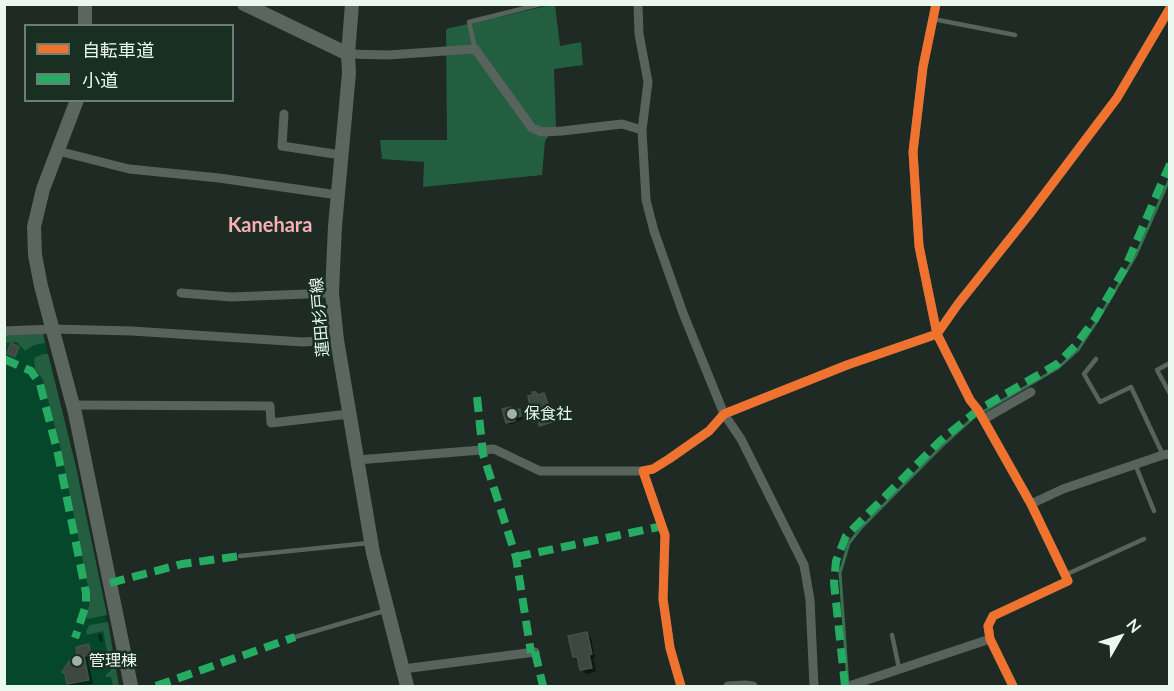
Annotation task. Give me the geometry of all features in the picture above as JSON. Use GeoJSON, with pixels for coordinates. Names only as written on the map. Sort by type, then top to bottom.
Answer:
{"type":"FeatureCollection","features":[{"type":"Feature","properties":{"kind":"main road"},"geometry":{"type":"LineString","coordinates":[[85,4],[85,24]]}},
{"type":"Feature","properties":{"kind":"main road"},"geometry":{"type":"LineString","coordinates":[[244,4],[348,54]]}},
{"type":"Feature","properties":{"kind":"main road","name":"蓮田杉戸線"},"geometry":{"type":"LineString","coordinates":[[352,4],[332,293],[337,340],[372,542],[407,687]]}},
{"type":"Feature","properties":{"kind":"main road"},"geometry":{"type":"LineString","coordinates":[[76,102],[43,189],[34,227],[37,265],[73,405],[131,687]]}},
{"type":"Feature","properties":{"kind":"street"},"geometry":{"type":"LineString","coordinates":[[638,4],[639,34],[648,82],[642,130],[646,200],[654,231],[683,313],[724,414],[741,439],[804,565],[810,600],[814,687]]}},
{"type":"Feature","properties":{"kind":"street"},"geometry":{"type":"LineString","coordinates":[[936,4],[923,67],[913,152],[919,246],[937,334],[970,400],[984,420],[1031,504],[1068,580],[993,616],[988,626],[990,639],[1013,687]]}},
{"type":"Feature","properties":{"kind":"street"},"geometry":{"type":"LineString","coordinates":[[357,460],[494,449],[540,471],[643,471],[653,469],[709,430],[724,414],[847,365],[937,334],[1117,98],[1170,8]]}},
{"type":"Feature","properties":{"kind":"street"},"geometry":{"type":"LineString","coordinates":[[348,54],[388,55],[475,50],[532,128],[542,132],[621,124],[642,130]]}},
{"type":"Feature","properties":{"kind":"street"},"geometry":{"type":"LineString","coordinates":[[284,114],[282,146],[341,155]]}},
{"type":"Feature","properties":{"kind":"street"},"geometry":{"type":"LineString","coordinates":[[58,151],[129,169],[219,178],[338,195]]}},
{"type":"Feature","properties":{"kind":"street"},"geometry":{"type":"LineString","coordinates":[[181,293],[231,297],[332,293]]}},
{"type":"Feature","properties":{"kind":"street"},"geometry":{"type":"LineString","coordinates":[[4,331],[53,329],[132,331],[303,342],[337,340]]}},
{"type":"Feature","properties":{"kind":"street"},"geometry":{"type":"LineString","coordinates":[[984,420],[1031,392]]}},
{"type":"Feature","properties":{"kind":"street"},"geometry":{"type":"LineString","coordinates":[[73,405],[270,406],[271,423],[350,414]]}},
{"type":"Feature","properties":{"kind":"street"},"geometry":{"type":"LineString","coordinates":[[1031,504],[1063,489],[1166,454]]}},
{"type":"Feature","properties":{"kind":"street"},"geometry":{"type":"LineString","coordinates":[[643,471],[665,535],[663,599],[670,648],[681,687]]}},
{"type":"Feature","properties":{"kind":"street"},"geometry":{"type":"LineString","coordinates":[[852,686],[990,639]]}},
{"type":"Feature","properties":{"kind":"street"},"geometry":{"type":"LineString","coordinates":[[403,669],[536,652]]}},
{"type":"Feature","properties":{"kind":"street"},"geometry":{"type":"LineString","coordinates":[[728,687],[745,684],[753,687]]}},
{"type":"Feature","properties":{"kind":"lane"},"geometry":{"type":"LineString","coordinates":[[475,50],[469,22],[541,4]]}},
{"type":"Feature","properties":{"kind":"lane"},"geometry":{"type":"LineString","coordinates":[[933,19],[1015,35]]}},
{"type":"Feature","properties":{"kind":"lane"},"geometry":{"type":"LineString","coordinates":[[1096,359],[1084,374],[1100,402],[1131,387],[1166,454]]}},
{"type":"Feature","properties":{"kind":"lane"},"geometry":{"type":"LineString","coordinates":[[1170,363],[1157,369],[1170,394]]}},
{"type":"Feature","properties":{"kind":"lane"},"geometry":{"type":"LineString","coordinates":[[1135,464],[1154,511]]}},
{"type":"Feature","properties":{"kind":"lane"},"geometry":{"type":"LineString","coordinates":[[1065,575],[1144,539]]}},
{"type":"Feature","properties":{"kind":"lane"},"geometry":{"type":"LineString","coordinates":[[240,556],[372,542]]}},
{"type":"Feature","properties":{"kind":"lane"},"geometry":{"type":"LineString","coordinates":[[295,637],[388,610]]}},
{"type":"Feature","properties":{"kind":"lane"},"geometry":{"type":"LineString","coordinates":[[892,636],[900,669]]}},
{"type":"Feature","properties":{"kind":"green space"},"geometry":{"type":"Polygon","coordinates":[[[555,5],[560,46],[581,42],[583,65],[554,69],[556,126],[545,141],[542,175],[423,187],[424,162],[382,159],[380,140],[447,140],[446,29],[555,5]]]}},
{"type":"Feature","properties":{"kind":"green space"},"geometry":{"type":"Polygon","coordinates":[[[43,333],[76,467],[119,686],[5,686],[4,334],[43,333]]]}},
{"type":"Feature","properties":{"kind":"green space"},"geometry":{"type":"Polygon","coordinates":[[[43,333],[45,343],[34,345],[25,351],[17,342],[5,343],[4,334],[43,333]]]}},
{"type":"Feature","properties":{"kind":"green space"},"geometry":{"type":"Polygon","coordinates":[[[48,354],[76,467],[107,615],[88,619],[85,616],[89,606],[89,592],[61,450],[43,380],[35,369],[34,358],[48,354]]]}},
{"type":"Feature","properties":{"kind":"green space"},"geometry":{"type":"Polygon","coordinates":[[[108,622],[119,686],[113,686],[111,677],[106,677],[106,674],[111,671],[103,631],[87,635],[86,632],[89,625],[108,622]]]}},
{"type":"Feature","properties":{"kind":"building"},"geometry":{"type":"Polygon","coordinates":[[[11,343],[19,347],[15,357],[7,353],[11,343]]]}},
{"type":"Feature","properties":{"kind":"building"},"geometry":{"type":"Polygon","coordinates":[[[532,392],[536,392],[537,395],[544,393],[549,407],[543,409],[545,416],[553,413],[555,421],[539,426],[539,421],[533,422],[528,396],[533,395],[532,392]]]}},
{"type":"Feature","properties":{"kind":"building","name":"保食社"},"geometry":{"type":"Polygon","coordinates":[[[511,407],[512,411],[520,409],[521,416],[514,418],[515,421],[506,423],[502,409],[511,407]]]}},
{"type":"Feature","properties":{"kind":"building"},"geometry":{"type":"Polygon","coordinates":[[[587,632],[592,654],[589,655],[592,668],[580,670],[577,657],[573,657],[568,636],[587,632]]]}},
{"type":"Feature","properties":{"kind":"building","name":"管理棟"},"geometry":{"type":"Polygon","coordinates":[[[89,644],[91,655],[84,656],[89,680],[67,684],[65,674],[62,672],[73,656],[77,655],[76,647],[89,644]]]}},
{"type":"Feature","properties":{"kind":"waterway"},"geometry":{"type":"LineString","coordinates":[[848,685],[840,573],[849,543],[942,446],[974,417],[1058,368],[1078,350],[1136,255],[1170,178]]}},
{"type":"Feature","properties":{"kind":"marked path"},"geometry":{"type":"LineString","coordinates":[[845,686],[834,583],[836,561],[846,536],[940,441],[978,410],[1057,364],[1075,346],[1095,319],[1125,268],[1170,164]]}},
{"type":"Feature","properties":{"kind":"marked path"},"geometry":{"type":"LineString","coordinates":[[4,359],[31,371],[40,384],[58,454],[86,593],[86,605],[75,638]]}},
{"type":"Feature","properties":{"kind":"marked path"},"geometry":{"type":"LineString","coordinates":[[477,397],[483,454],[516,557],[531,653]]}},
{"type":"Feature","properties":{"kind":"marked path"},"geometry":{"type":"LineString","coordinates":[[516,557],[663,526]]}},
{"type":"Feature","properties":{"kind":"marked path"},"geometry":{"type":"LineString","coordinates":[[110,583],[182,564],[240,556]]}},
{"type":"Feature","properties":{"kind":"marked path"},"geometry":{"type":"LineString","coordinates":[[156,686],[295,637]]}},
{"type":"Feature","properties":{"kind":"marked path"},"geometry":{"type":"LineString","coordinates":[[535,652],[543,686]]}},
{"type":"Feature","properties":{"kind":"cycle path"},"geometry":{"type":"LineString","coordinates":[[936,4],[923,67],[913,152],[919,246],[937,334],[970,400],[978,410],[1031,504],[1068,581],[993,616],[988,626],[990,639],[1013,686]]}},
{"type":"Feature","properties":{"kind":"cycle path"},"geometry":{"type":"LineString","coordinates":[[681,686],[670,648],[663,599],[665,535],[643,471],[653,469],[709,431],[724,414],[847,365],[937,334],[1117,98],[1170,8]]}},
{"type":"Feature","properties":{"kind":"place","name":"保食社"},"geometry":{"type":"Point","coordinates":[512,414]}},
{"type":"Feature","properties":{"kind":"place","name":"管理棟"},"geometry":{"type":"Point","coordinates":[77,661]}},
{"type":"Feature","properties":{"kind":"district","name":"Kanehara"},"geometry":{"type":"Point","coordinates":[270,226]}}]}
